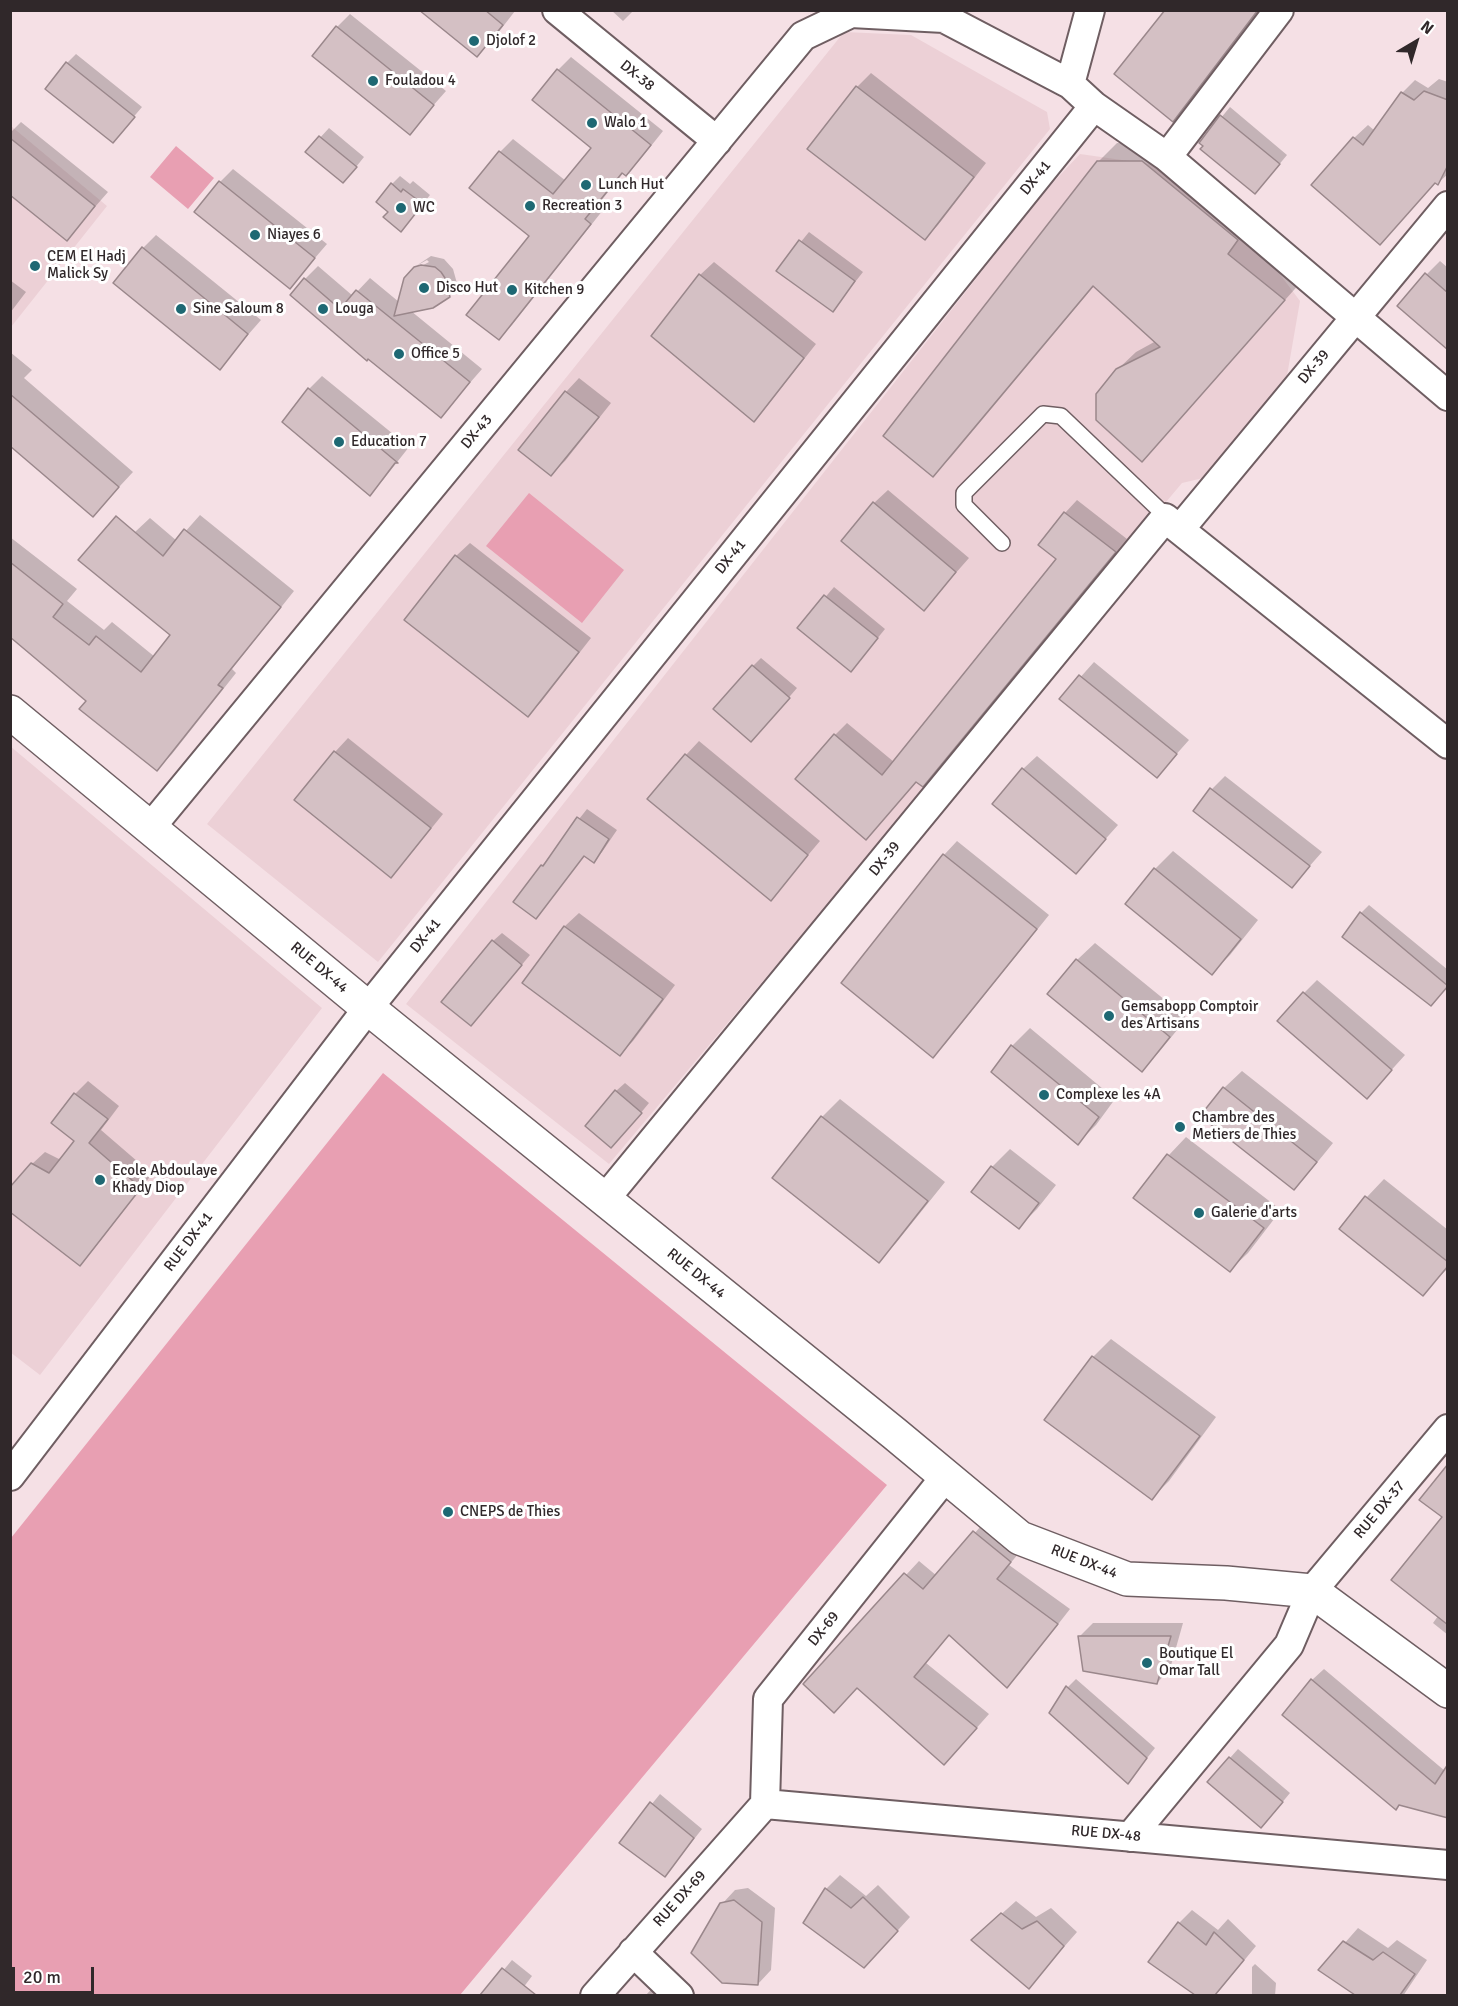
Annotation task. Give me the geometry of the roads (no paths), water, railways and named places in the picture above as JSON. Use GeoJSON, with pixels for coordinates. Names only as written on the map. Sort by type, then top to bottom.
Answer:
{"type":"FeatureCollection","features":[{"type":"Feature","properties":{"kind":"street","name":"DX-38"},"geometry":{"type":"LineString","coordinates":[[557,10],[717,141]]}},
{"type":"Feature","properties":{"kind":"street"},"geometry":{"type":"LineString","coordinates":[[1090,10],[1070,84],[1094,106],[1167,157],[1448,396]]}},
{"type":"Feature","properties":{"kind":"street"},"geometry":{"type":"LineString","coordinates":[[1167,157],[1279,10]]}},
{"type":"Feature","properties":{"kind":"street","name":"DX-43"},"geometry":{"type":"LineString","coordinates":[[150,828],[803,36],[851,13],[944,18],[1070,84]]}},
{"type":"Feature","properties":{"kind":"street","name":"DX-41"},"geometry":{"type":"LineString","coordinates":[[368,1008],[1094,106]]}},
{"type":"Feature","properties":{"kind":"street","name":"DX-39"},"geometry":{"type":"LineString","coordinates":[[604,1200],[1173,523],[1356,316],[1448,206]]}},
{"type":"Feature","properties":{"kind":"street"},"geometry":{"type":"LineString","coordinates":[[1173,523],[1448,744]]}},
{"type":"Feature","properties":{"kind":"street","name":"RUE DX-44"},"geometry":{"type":"LineString","coordinates":[[10,712],[368,1008],[1020,1538],[1127,1580],[1226,1583],[1312,1591]]}},
{"type":"Feature","properties":{"kind":"street","name":"RUE DX-41"},"geometry":{"type":"LineString","coordinates":[[10,1476],[368,1008]]}},
{"type":"Feature","properties":{"kind":"street","name":"RUE DX-37"},"geometry":{"type":"LineString","coordinates":[[1130,1837],[1289,1645],[1312,1591],[1448,1429]]}},
{"type":"Feature","properties":{"kind":"street","name":"DX-69"},"geometry":{"type":"LineString","coordinates":[[765,1804],[768,1700],[946,1476]]}},
{"type":"Feature","properties":{"kind":"street"},"geometry":{"type":"LineString","coordinates":[[1312,1591],[1448,1690]]}},
{"type":"Feature","properties":{"kind":"street","name":"RUE DX-48"},"geometry":{"type":"LineString","coordinates":[[765,1804],[1448,1865]]}},
{"type":"Feature","properties":{"kind":"street","name":"RUE DX-69"},"geometry":{"type":"LineString","coordinates":[[595,1995],[765,1804]]}},
{"type":"Feature","properties":{"kind":"street"},"geometry":{"type":"LineString","coordinates":[[633,1952],[679,1995]]}},
{"type":"Feature","properties":{"kind":"lane"},"geometry":{"type":"LineString","coordinates":[[1002,543],[964,505],[964,493],[1043,414],[1061,416],[1173,523]]}},
{"type":"Feature","properties":{"kind":"place","name":"Djolof 2"},"geometry":{"type":"Point","coordinates":[474,41]}},
{"type":"Feature","properties":{"kind":"place","name":"Fouladou 4"},"geometry":{"type":"Point","coordinates":[373,81]}},
{"type":"Feature","properties":{"kind":"place","name":"Walo 1"},"geometry":{"type":"Point","coordinates":[592,123]}},
{"type":"Feature","properties":{"kind":"place","name":"Lunch Hut"},"geometry":{"type":"Point","coordinates":[586,185]}},
{"type":"Feature","properties":{"kind":"place","name":"Recreation 3"},"geometry":{"type":"Point","coordinates":[530,206]}},
{"type":"Feature","properties":{"kind":"place","name":"WC"},"geometry":{"type":"Point","coordinates":[401,208]}},
{"type":"Feature","properties":{"kind":"place","name":"Niayes 6"},"geometry":{"type":"Point","coordinates":[255,235]}},
{"type":"Feature","properties":{"kind":"place","name":"CEM El Hadj Malick Sy"},"geometry":{"type":"Point","coordinates":[35,266]}},
{"type":"Feature","properties":{"kind":"place","name":"Disco Hut"},"geometry":{"type":"Point","coordinates":[424,288]}},
{"type":"Feature","properties":{"kind":"place","name":"Kitchen 9"},"geometry":{"type":"Point","coordinates":[512,290]}},
{"type":"Feature","properties":{"kind":"place","name":"Sine Saloum 8"},"geometry":{"type":"Point","coordinates":[181,309]}},
{"type":"Feature","properties":{"kind":"place","name":"Louga"},"geometry":{"type":"Point","coordinates":[323,309]}},
{"type":"Feature","properties":{"kind":"place","name":"Office 5"},"geometry":{"type":"Point","coordinates":[399,354]}},
{"type":"Feature","properties":{"kind":"place","name":"Education 7"},"geometry":{"type":"Point","coordinates":[339,442]}},
{"type":"Feature","properties":{"kind":"place","name":"Gemsabopp Comptoir des Artisans"},"geometry":{"type":"Point","coordinates":[1109,1016]}},
{"type":"Feature","properties":{"kind":"place","name":"Complexe les 4A"},"geometry":{"type":"Point","coordinates":[1044,1095]}},
{"type":"Feature","properties":{"kind":"place","name":"Chambre des Metiers de Thies"},"geometry":{"type":"Point","coordinates":[1180,1127]}},
{"type":"Feature","properties":{"kind":"place","name":"Ecole Abdoulaye Khady Diop"},"geometry":{"type":"Point","coordinates":[100,1180]}},
{"type":"Feature","properties":{"kind":"place","name":"Galerie d'arts"},"geometry":{"type":"Point","coordinates":[1199,1213]}},
{"type":"Feature","properties":{"kind":"place","name":"CNEPS de Thies"},"geometry":{"type":"Point","coordinates":[448,1512]}},
{"type":"Feature","properties":{"kind":"place","name":"Boutique El Omar Tall"},"geometry":{"type":"Point","coordinates":[1147,1663]}}]}
